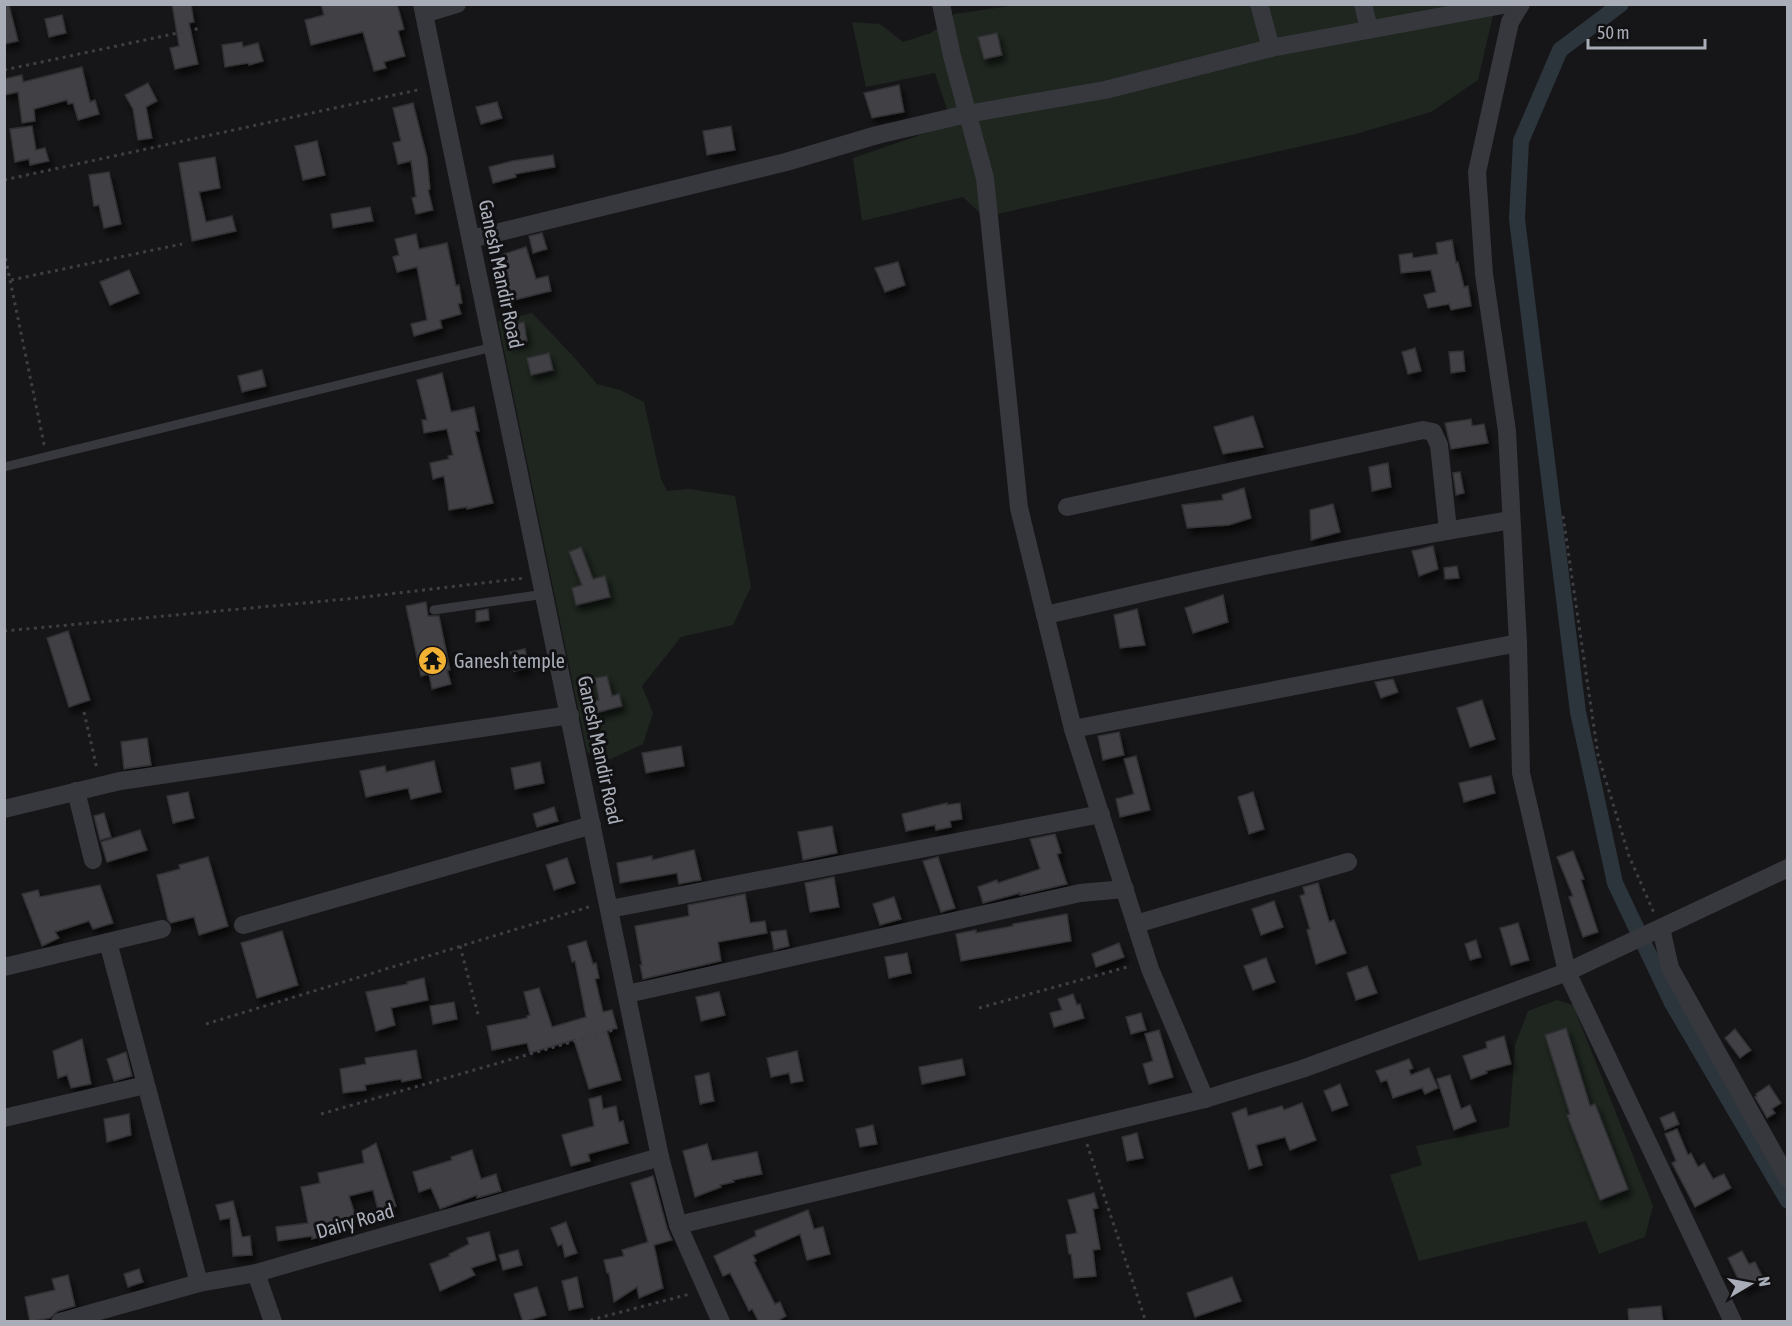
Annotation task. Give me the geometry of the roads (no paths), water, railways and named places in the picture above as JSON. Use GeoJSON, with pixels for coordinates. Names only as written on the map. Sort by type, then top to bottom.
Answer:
{"type":"FeatureCollection","features":[{"type":"Feature","properties":{"kind":"street"},"geometry":{"type":"LineString","coordinates":[[423,9],[457,4]]}},
{"type":"Feature","properties":{"kind":"street"},"geometry":{"type":"LineString","coordinates":[[941,4],[985,178],[1019,508],[1073,729],[1148,961],[1205,1099]]}},
{"type":"Feature","properties":{"kind":"street"},"geometry":{"type":"LineString","coordinates":[[1259,4],[1271,48]]}},
{"type":"Feature","properties":{"kind":"street"},"geometry":{"type":"LineString","coordinates":[[1363,4],[1369,29]]}},
{"type":"Feature","properties":{"kind":"street"},"geometry":{"type":"LineString","coordinates":[[471,239],[786,162],[877,135],[967,114],[1105,90],[1271,48],[1508,4]]}},
{"type":"Feature","properties":{"kind":"street"},"geometry":{"type":"LineString","coordinates":[[1521,4],[1510,22],[1477,172],[1484,274],[1507,430],[1518,643],[1521,773],[1567,972],[1733,1322]]}},
{"type":"Feature","properties":{"kind":"street","name":"Ganesh Mandir Road"},"geometry":{"type":"LineString","coordinates":[[423,9],[660,1156],[678,1225],[721,1322]]}},
{"type":"Feature","properties":{"kind":"street"},"geometry":{"type":"LineString","coordinates":[[1066,507],[1423,430],[1433,432],[1439,445],[1448,530]]}},
{"type":"Feature","properties":{"kind":"street"},"geometry":{"type":"LineString","coordinates":[[1045,615],[1253,568],[1448,530],[1512,520]]}},
{"type":"Feature","properties":{"kind":"street"},"geometry":{"type":"LineString","coordinates":[[1073,729],[1518,643]]}},
{"type":"Feature","properties":{"kind":"street"},"geometry":{"type":"LineString","coordinates":[[4,809],[132,779],[570,715]]}},
{"type":"Feature","properties":{"kind":"street"},"geometry":{"type":"LineString","coordinates":[[76,791],[93,860]]}},
{"type":"Feature","properties":{"kind":"street"},"geometry":{"type":"LineString","coordinates":[[609,905],[1101,814]]}},
{"type":"Feature","properties":{"kind":"street"},"geometry":{"type":"LineString","coordinates":[[243,925],[592,825]]}},
{"type":"Feature","properties":{"kind":"street"},"geometry":{"type":"LineString","coordinates":[[1136,924],[1348,862]]}},
{"type":"Feature","properties":{"kind":"street"},"geometry":{"type":"LineString","coordinates":[[678,1225],[1205,1099],[1302,1069],[1567,972],[1788,868]]}},
{"type":"Feature","properties":{"kind":"street"},"geometry":{"type":"LineString","coordinates":[[627,994],[1080,893],[1125,889]]}},
{"type":"Feature","properties":{"kind":"street"},"geometry":{"type":"LineString","coordinates":[[4,967],[162,928]]}},
{"type":"Feature","properties":{"kind":"street"},"geometry":{"type":"LineString","coordinates":[[1656,930],[1670,968],[1788,1179]]}},
{"type":"Feature","properties":{"kind":"street"},"geometry":{"type":"LineString","coordinates":[[108,942],[199,1283]]}},
{"type":"Feature","properties":{"kind":"street"},"geometry":{"type":"LineString","coordinates":[[4,1118],[145,1085]]}},
{"type":"Feature","properties":{"kind":"street","name":"Dairy Road"},"geometry":{"type":"LineString","coordinates":[[60,1322],[199,1283],[256,1273],[660,1156]]}},
{"type":"Feature","properties":{"kind":"street"},"geometry":{"type":"LineString","coordinates":[[256,1273],[273,1322]]}},
{"type":"Feature","properties":{"kind":"lane"},"geometry":{"type":"LineString","coordinates":[[4,467],[493,347]]}},
{"type":"Feature","properties":{"kind":"lane"},"geometry":{"type":"LineString","coordinates":[[434,610],[543,585]]}},
{"type":"Feature","properties":{"kind":"waterway"},"geometry":{"type":"LineString","coordinates":[[1621,4],[1560,50],[1521,141],[1517,219],[1578,712],[1615,883],[1672,1003],[1788,1201]]}},
{"type":"Feature","properties":{"kind":"place","name":"Ganesh temple"},"geometry":{"type":"Point","coordinates":[433,661]}}]}
